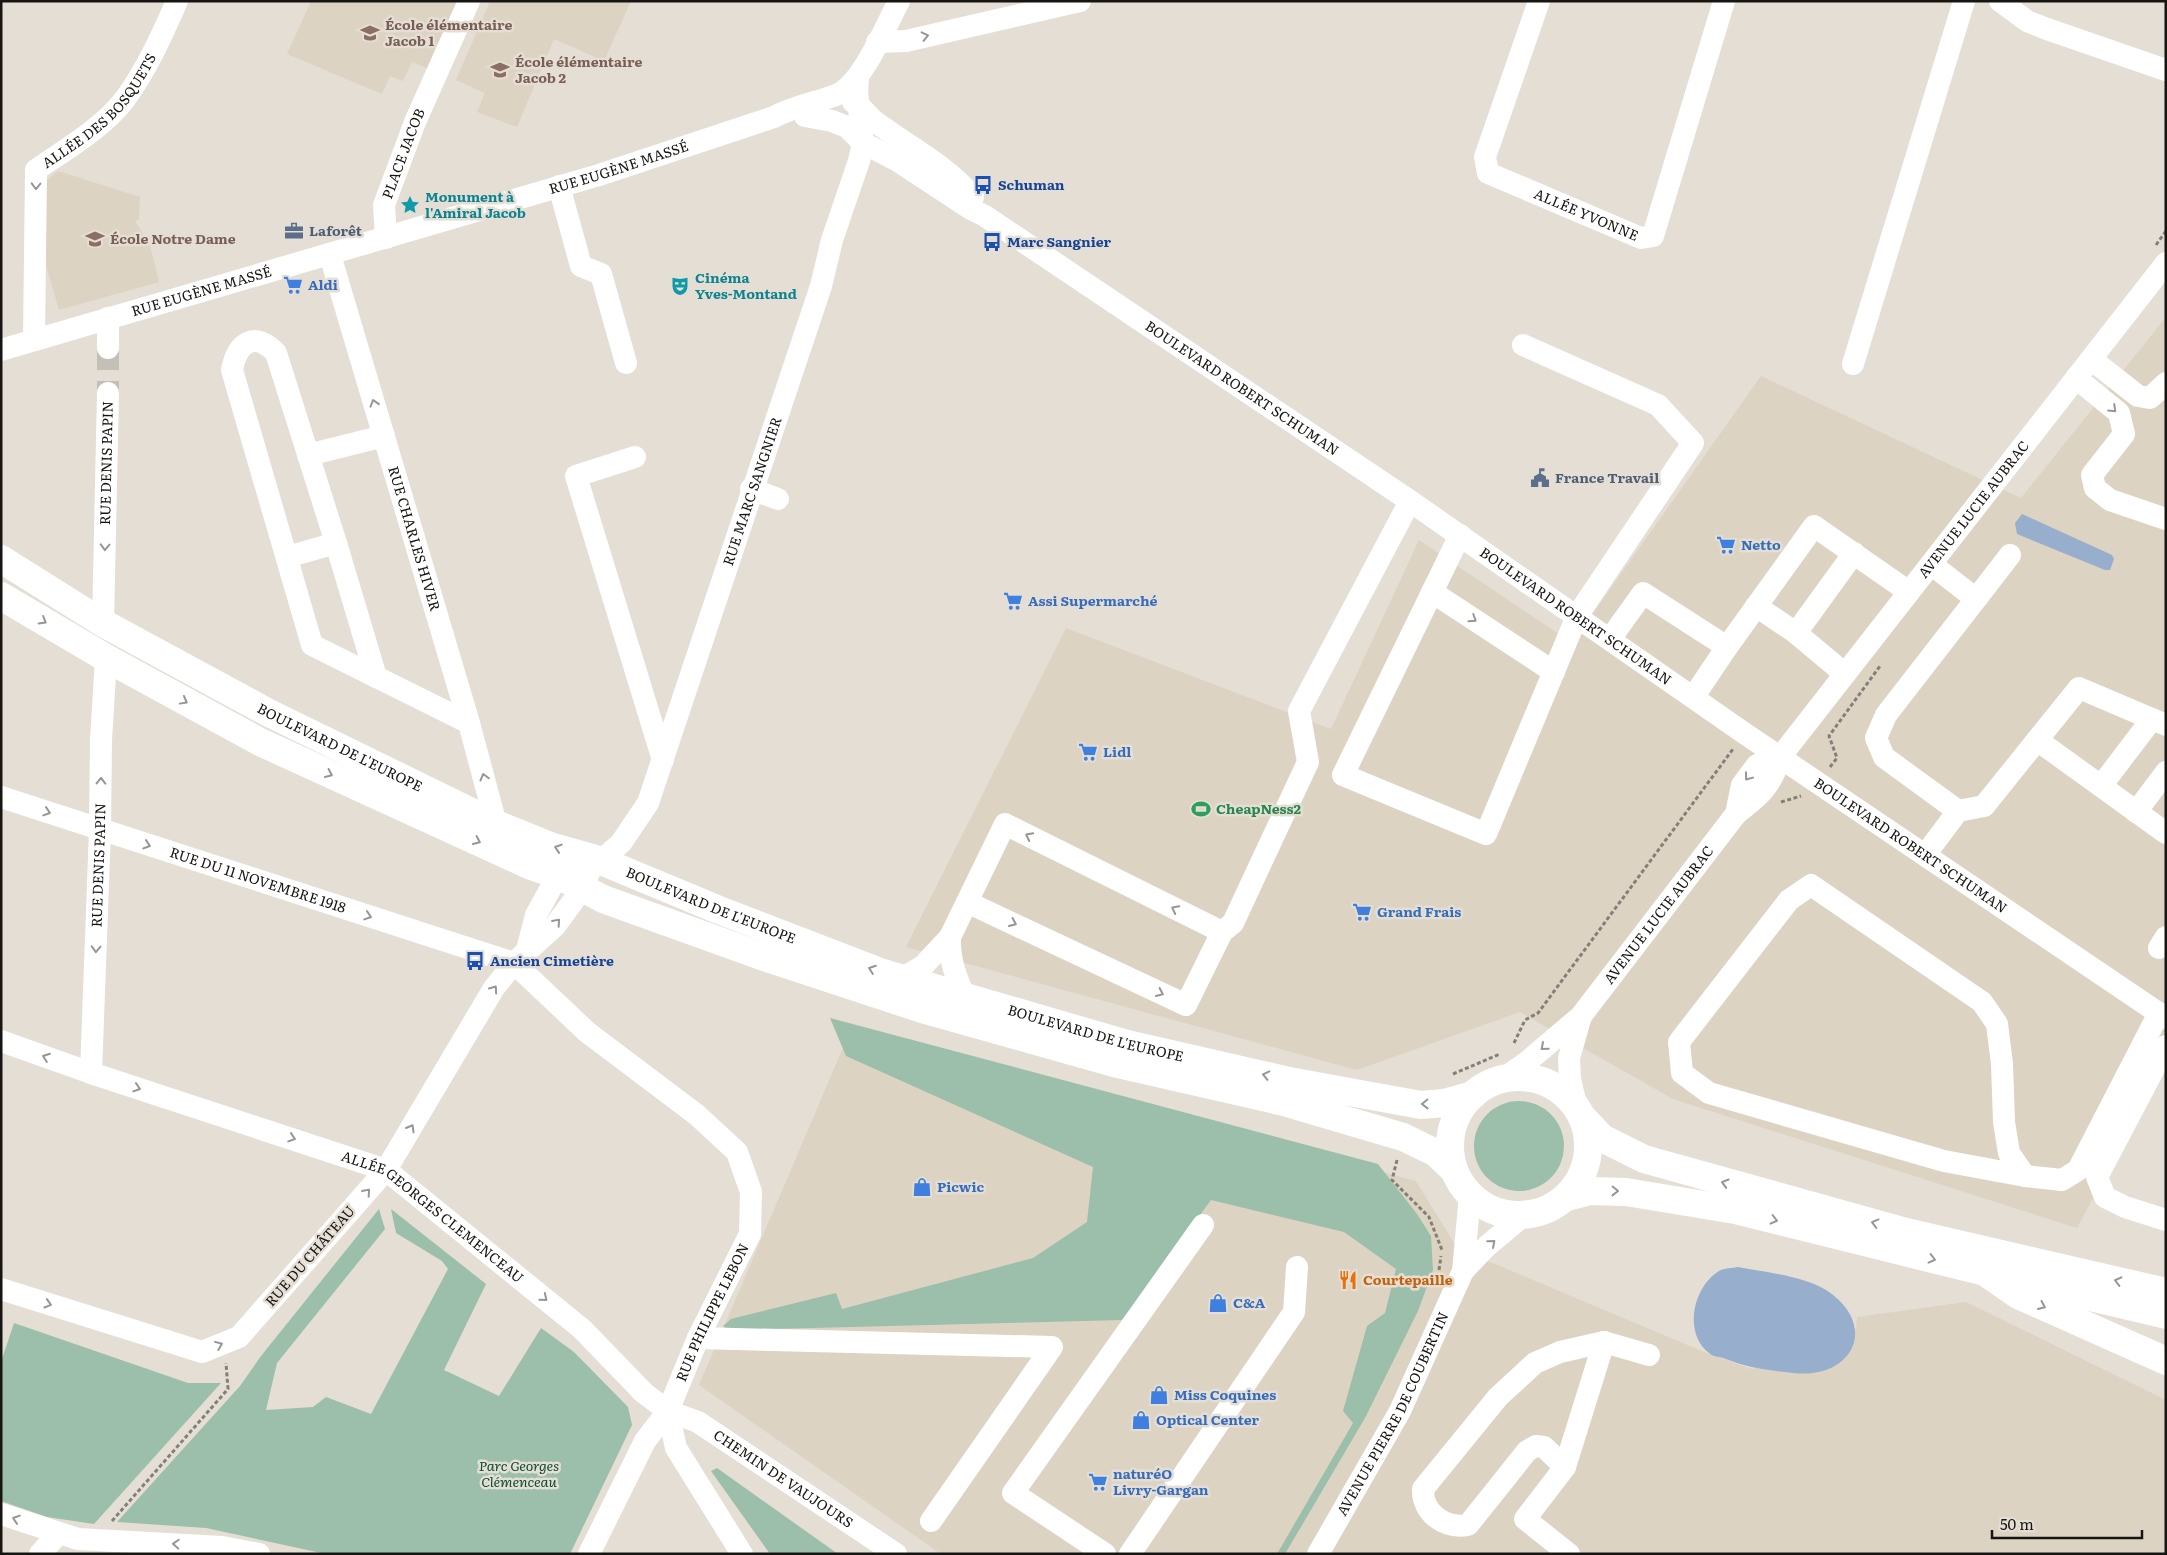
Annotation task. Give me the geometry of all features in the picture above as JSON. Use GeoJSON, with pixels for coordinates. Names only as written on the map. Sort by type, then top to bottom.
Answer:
{"type":"FeatureCollection","features":[{"type":"Feature","properties":{"kind":"main road","name":"BOULEVARD DE L'EUROPE"},"geometry":{"type":"LineString","coordinates":[[1,559],[104,623],[269,714],[767,958],[922,1009],[1114,1063],[1284,1102],[1403,1137],[1436,1153],[1454,1170]]}},
{"type":"Feature","properties":{"kind":"main road","name":"BOULEVARD DE L'EUROPE"},"geometry":{"type":"LineString","coordinates":[[1,596],[106,658],[260,742],[530,866],[558,875],[588,869],[901,979],[1127,1044],[1289,1081],[1421,1105],[1444,1103],[1473,1095]]}},
{"type":"Feature","properties":{"kind":"main road"},"geometry":{"type":"LineString","coordinates":[[2166,1292],[1906,1232],[1644,1159],[1602,1138],[1563,1093],[1544,1082],[1522,1077],[1500,1080],[1486,1086],[1473,1095],[1460,1111],[1452,1130],[1450,1150],[1454,1170],[1470,1195],[1485,1207],[1504,1214],[1523,1216],[1546,1210],[1567,1197],[1591,1191],[1626,1192],[1735,1210],[2166,1315]]}},
{"type":"Feature","properties":{"kind":"main road"},"geometry":{"type":"LineString","coordinates":[[1567,1197],[1580,1180],[1587,1159],[1588,1138],[1579,1113]]}},
{"type":"Feature","properties":{"kind":"main road"},"geometry":{"type":"LineString","coordinates":[[1986,1272],[2018,1295],[2166,1361]]}},
{"type":"Feature","properties":{"kind":"street","name":"ALLÉE DES BOSQUETS"},"geometry":{"type":"LineString","coordinates":[[34,340],[36,170],[96,128],[125,100],[150,59],[177,1]]}},
{"type":"Feature","properties":{"kind":"street","name":"PLACE JACOB"},"geometry":{"type":"LineString","coordinates":[[386,238],[384,205],[415,122],[469,1]]}},
{"type":"Feature","properties":{"kind":"street"},"geometry":{"type":"LineString","coordinates":[[858,78],[899,1]]}},
{"type":"Feature","properties":{"kind":"street"},"geometry":{"type":"LineString","coordinates":[[877,42],[906,41],[1080,1]]}},
{"type":"Feature","properties":{"kind":"street","name":"ALLÉE YVONNE"},"geometry":{"type":"LineString","coordinates":[[1539,1],[1485,157],[1488,173],[1641,238],[1653,236],[1724,1]]}},
{"type":"Feature","properties":{"kind":"street"},"geometry":{"type":"LineString","coordinates":[[1853,364],[1964,1]]}},
{"type":"Feature","properties":{"kind":"street"},"geometry":{"type":"LineString","coordinates":[[2000,1],[2027,21],[2046,29],[2166,70]]}},
{"type":"Feature","properties":{"kind":"street","name":"RUE EUGÈNE MASSÉ"},"geometry":{"type":"LineString","coordinates":[[1,350],[330,255],[559,186],[774,117],[792,108],[836,95],[848,89],[858,78]]}},
{"type":"Feature","properties":{"kind":"street","name":"RUE MARC SANGNIER"},"geometry":{"type":"LineString","coordinates":[[588,869],[621,843],[648,803],[663,760],[820,286],[832,240],[859,161],[862,143],[858,104],[858,78]]}},
{"type":"Feature","properties":{"kind":"street"},"geometry":{"type":"LineString","coordinates":[[836,95],[858,104]]}},
{"type":"Feature","properties":{"kind":"street","name":"RUE EUGÈNE MASSÉ"},"geometry":{"type":"LineString","coordinates":[[774,117],[805,116],[858,104]]}},
{"type":"Feature","properties":{"kind":"street","name":"BOULEVARD ROBERT SCHUMAN"},"geometry":{"type":"LineString","coordinates":[[858,104],[872,119],[959,180],[979,206],[2162,1016]]}},
{"type":"Feature","properties":{"kind":"street","name":"RUE EUGÈNE MASSÉ"},"geometry":{"type":"LineString","coordinates":[[805,116],[832,121],[847,127],[862,143]]}},
{"type":"Feature","properties":{"kind":"street","name":"BOULEVARD ROBERT SCHUMAN"},"geometry":{"type":"LineString","coordinates":[[862,143],[898,160],[971,209],[979,206]]}},
{"type":"Feature","properties":{"kind":"street"},"geometry":{"type":"LineString","coordinates":[[559,186],[581,266],[601,274],[626,363]]}},
{"type":"Feature","properties":{"kind":"street","name":"RUE CHARLES HIVER"},"geometry":{"type":"LineString","coordinates":[[330,255],[469,723],[496,824]]}},
{"type":"Feature","properties":{"kind":"street","name":"AVENUE LUCIE AUBRAC"},"geometry":{"type":"LineString","coordinates":[[1500,1080],[1527,1062],[1581,1016],[1736,814],[1742,785],[1757,765],[1781,756],[2166,263]]}},
{"type":"Feature","properties":{"kind":"street"},"geometry":{"type":"LineString","coordinates":[[108,318],[108,348]]}},
{"type":"Feature","properties":{"kind":"street"},"geometry":{"type":"LineString","coordinates":[[376,677],[276,353],[268,344],[255,340],[243,345],[234,356],[232,370],[312,645],[376,677],[469,723]]}},
{"type":"Feature","properties":{"kind":"street"},"geometry":{"type":"LineString","coordinates":[[1460,535],[1343,775],[1486,834],[1578,616],[1694,443],[1658,405],[1523,344]]}},
{"type":"Feature","properties":{"kind":"street"},"geometry":{"type":"LineString","coordinates":[[2091,360],[2138,396],[2150,398],[2166,383]]}},
{"type":"Feature","properties":{"kind":"street"},"geometry":{"type":"LineString","coordinates":[[2076,378],[2119,413],[2124,434],[2092,475],[2095,488],[2110,500],[2166,519]]}},
{"type":"Feature","properties":{"kind":"street","name":"RUE DENIS PAPIN"},"geometry":{"type":"LineString","coordinates":[[104,623],[108,394]]}},
{"type":"Feature","properties":{"kind":"street"},"geometry":{"type":"LineString","coordinates":[[308,455],[384,436]]}},
{"type":"Feature","properties":{"kind":"street"},"geometry":{"type":"LineString","coordinates":[[636,457],[576,476],[663,760]]}},
{"type":"Feature","properties":{"kind":"street"},"geometry":{"type":"LineString","coordinates":[[752,489],[778,499]]}},
{"type":"Feature","properties":{"kind":"street"},"geometry":{"type":"LineString","coordinates":[[969,903],[1186,1005],[1222,932],[1232,923],[1308,762],[1300,711],[1410,500]]}},
{"type":"Feature","properties":{"kind":"street"},"geometry":{"type":"LineString","coordinates":[[1694,696],[1814,526],[1909,592]]}},
{"type":"Feature","properties":{"kind":"street"},"geometry":{"type":"LineString","coordinates":[[287,557],[336,543]]}},
{"type":"Feature","properties":{"kind":"street"},"geometry":{"type":"LineString","coordinates":[[1796,633],[1854,553]]}},
{"type":"Feature","properties":{"kind":"street"},"geometry":{"type":"LineString","coordinates":[[1958,811],[1884,757],[1876,738],[1886,715],[2010,555]]}},
{"type":"Feature","properties":{"kind":"street"},"geometry":{"type":"LineString","coordinates":[[1931,564],[1976,599]]}},
{"type":"Feature","properties":{"kind":"street"},"geometry":{"type":"LineString","coordinates":[[1432,592],[1554,672]]}},
{"type":"Feature","properties":{"kind":"street"},"geometry":{"type":"LineString","coordinates":[[1610,638],[1643,593],[1727,647]]}},
{"type":"Feature","properties":{"kind":"street"},"geometry":{"type":"LineString","coordinates":[[1756,606],[1796,633],[1846,674]]}},
{"type":"Feature","properties":{"kind":"street","name":"RUE DENIS PAPIN"},"geometry":{"type":"LineString","coordinates":[[91,1073],[100,830],[101,740],[106,658]]}},
{"type":"Feature","properties":{"kind":"street"},"geometry":{"type":"LineString","coordinates":[[1925,855],[1958,811],[1984,806],[2079,688],[2159,722],[2101,786]]}},
{"type":"Feature","properties":{"kind":"street"},"geometry":{"type":"LineString","coordinates":[[2037,740],[2166,833]]}},
{"type":"Feature","properties":{"kind":"street"},"geometry":{"type":"LineString","coordinates":[[2136,812],[2166,772]]}},
{"type":"Feature","properties":{"kind":"street","name":"RUE DU 11 NOVEMBRE 1918"},"geometry":{"type":"LineString","coordinates":[[1,797],[100,830],[520,957]]}},
{"type":"Feature","properties":{"kind":"street"},"geometry":{"type":"LineString","coordinates":[[901,979],[923,966],[950,937],[969,903],[1005,824],[1222,932]]}},
{"type":"Feature","properties":{"kind":"street"},"geometry":{"type":"LineString","coordinates":[[520,957],[555,926],[588,869]]}},
{"type":"Feature","properties":{"kind":"street"},"geometry":{"type":"LineString","coordinates":[[520,957],[536,915],[558,875]]}},
{"type":"Feature","properties":{"kind":"street"},"geometry":{"type":"LineString","coordinates":[[2025,1176],[2009,1153],[2004,1122],[2002,1064],[1997,1024],[1982,1002],[1811,885],[1789,900],[1680,1042],[1682,1073],[1710,1093],[1944,1161],[2025,1176],[2062,1180],[2078,1170],[2162,1016]]}},
{"type":"Feature","properties":{"kind":"street"},"geometry":{"type":"LineString","coordinates":[[950,937],[949,951],[952,969],[965,998]]}},
{"type":"Feature","properties":{"kind":"street","name":"RUE DU CHÂTEAU"},"geometry":{"type":"LineString","coordinates":[[1,1289],[202,1352],[239,1337],[386,1170],[494,988],[520,957]]}},
{"type":"Feature","properties":{"kind":"street","name":"RUE PHILIPPE LEBON"},"geometry":{"type":"LineString","coordinates":[[520,957],[587,1032],[697,1115],[737,1152],[751,1192],[750,1234],[698,1338],[668,1411],[645,1441],[589,1554]]}},
{"type":"Feature","properties":{"kind":"street","name":"AVENUE LUCIE AUBRAC"},"geometry":{"type":"LineString","coordinates":[[1579,1113],[1570,1080],[1569,1058],[1581,1016]]}},
{"type":"Feature","properties":{"kind":"street","name":"ALLÉE GEORGES CLEMENCEAU"},"geometry":{"type":"LineString","coordinates":[[1,1041],[91,1073],[386,1170],[582,1329],[644,1393],[668,1411]]}},
{"type":"Feature","properties":{"kind":"street"},"geometry":{"type":"LineString","coordinates":[[2166,1046],[2097,1177],[2105,1197],[2125,1208],[2166,1220]]}},
{"type":"Feature","properties":{"kind":"street","name":"AVENUE PIERRE DE COUBERTIN"},"geometry":{"type":"LineString","coordinates":[[1318,1554],[1400,1411],[1462,1271],[1470,1195]]}},
{"type":"Feature","properties":{"kind":"street","name":"AVENUE PIERRE DE COUBERTIN"},"geometry":{"type":"LineString","coordinates":[[1462,1271],[1523,1216]]}},
{"type":"Feature","properties":{"kind":"street"},"geometry":{"type":"LineString","coordinates":[[1105,1554],[1013,1493],[1202,1225]]}},
{"type":"Feature","properties":{"kind":"street"},"geometry":{"type":"LineString","coordinates":[[1130,1554],[1294,1312],[1298,1267]]}},
{"type":"Feature","properties":{"kind":"street"},"geometry":{"type":"LineString","coordinates":[[698,1338],[1052,1347],[931,1521]]}},
{"type":"Feature","properties":{"kind":"street"},"geometry":{"type":"LineString","coordinates":[[1564,1467],[1544,1447],[1536,1446],[1527,1451],[1468,1525],[1455,1527],[1443,1522],[1429,1510],[1423,1500],[1423,1489],[1498,1397],[1535,1363],[1560,1352],[1604,1342],[1649,1354]]}},
{"type":"Feature","properties":{"kind":"street"},"geometry":{"type":"LineString","coordinates":[[1577,1552],[1525,1519],[1564,1467],[1604,1342]]}},
{"type":"Feature","properties":{"kind":"street"},"geometry":{"type":"LineString","coordinates":[[668,1411],[676,1448],[742,1554]]}},
{"type":"Feature","properties":{"kind":"street","name":"CHEMIN DE VAUJOURS"},"geometry":{"type":"LineString","coordinates":[[668,1411],[698,1422],[896,1554]]}},
{"type":"Feature","properties":{"kind":"street"},"geometry":{"type":"LineString","coordinates":[[1,1514],[77,1541],[222,1547],[259,1554]]}},
{"type":"Feature","properties":{"kind":"street"},"geometry":{"type":"LineString","coordinates":[[40,1554],[77,1541]]}},
{"type":"Feature","properties":{"kind":"path"},"geometry":{"type":"LineString","coordinates":[[1512,1048],[1525,1020],[1538,1013],[1720,769]]}},
{"type":"Feature","properties":{"kind":"path"},"geometry":{"type":"LineString","coordinates":[[1445,1078],[1504,1052]]}},
{"type":"Feature","properties":{"kind":"path"},"geometry":{"type":"LineString","coordinates":[[1403,1137],[1392,1180],[1429,1218],[1442,1248],[1438,1275]]}},
{"type":"Feature","properties":{"kind":"path"},"geometry":{"type":"LineString","coordinates":[[77,1541],[228,1389],[225,1343]]}},
{"type":"Feature","properties":{"kind":"shaded area","name":"École élémentaire Jacob 1"},"geometry":{"type":"Polygon","coordinates":[[[311,1],[458,1],[428,69],[412,62],[403,81],[390,76],[382,94],[287,54],[311,1]]]}},
{"type":"Feature","properties":{"kind":"shaded area","name":"École élémentaire Jacob 2"},"geometry":{"type":"Polygon","coordinates":[[[490,1],[631,1],[604,61],[554,39],[517,127],[477,112],[485,93],[456,80],[490,1]]]}},
{"type":"Feature","properties":{"kind":"shaded area","name":"École Notre Dame"},"geometry":{"type":"Polygon","coordinates":[[[58,171],[140,197],[139,220],[135,221],[150,245],[159,282],[59,310],[43,255],[43,183],[58,171]]]}},
{"type":"Feature","properties":{"kind":"shaded area"},"geometry":{"type":"Polygon","coordinates":[[[2166,317],[2166,1062],[2077,1228],[1673,1099],[1520,1012],[1357,1070],[906,947],[1066,628],[1331,729],[1419,540],[1572,643],[1761,376],[2021,498],[2166,317]]]}},
{"type":"Feature","properties":{"kind":"shaded area"},"geometry":{"type":"Polygon","coordinates":[[[851,1029],[1416,1181],[1457,1248],[1709,1354],[1752,1369],[1856,1328],[1857,1317],[1966,1302],[2166,1400],[2166,1554],[941,1554],[699,1385],[851,1029]]]}},
{"type":"Feature","properties":{"kind":"green space"},"geometry":{"type":"Polygon","coordinates":[[[830,1018],[1378,1164],[1417,1214],[1431,1236],[1433,1270],[1418,1311],[1365,1418],[1285,1554],[1277,1554],[1353,1423],[1343,1411],[1367,1326],[1385,1313],[1396,1269],[1344,1232],[1211,1200],[1122,1320],[728,1330],[723,1326],[731,1319],[836,1293],[842,1309],[1033,1258],[1087,1222],[1093,1167],[846,1056],[830,1018]]]}},
{"type":"Feature","properties":{"kind":"green space"},"geometry":{"type":"Polygon","coordinates":[[[1510,1101],[1528,1101],[1544,1108],[1557,1121],[1564,1137],[1564,1155],[1557,1171],[1544,1184],[1528,1191],[1510,1191],[1494,1184],[1481,1171],[1474,1155],[1474,1137],[1481,1121],[1494,1108],[1510,1101]]]}},
{"type":"Feature","properties":{"kind":"green space","name":"Parc Georges Clémenceau"},"geometry":{"type":"Polygon","coordinates":[[[379,1209],[385,1229],[277,1363],[266,1410],[313,1407],[326,1397],[371,1414],[448,1269],[442,1261],[396,1233],[391,1209],[486,1284],[444,1370],[499,1396],[541,1328],[574,1352],[628,1407],[632,1425],[570,1554],[326,1554],[206,1528],[117,1522],[240,1386],[261,1356],[379,1209]]]}},
{"type":"Feature","properties":{"kind":"green space"},"geometry":{"type":"Polygon","coordinates":[[[14,1323],[188,1383],[221,1383],[94,1524],[47,1517],[1,1501],[1,1362],[14,1323]]]}},
{"type":"Feature","properties":{"kind":"green space"},"geometry":{"type":"Polygon","coordinates":[[[717,1468],[838,1554],[770,1554],[711,1471],[717,1468]]]}},
{"type":"Feature","properties":{"kind":"water"},"geometry":{"type":"Polygon","coordinates":[[[2022,514],[2112,555],[2114,559],[2110,570],[2105,570],[2017,534],[2015,523],[2022,514]]]}},
{"type":"Feature","properties":{"kind":"water"},"geometry":{"type":"Polygon","coordinates":[[[1738,1267],[1807,1281],[1826,1290],[1843,1304],[1852,1319],[1855,1333],[1852,1347],[1844,1359],[1831,1368],[1814,1373],[1793,1373],[1749,1366],[1709,1353],[1701,1344],[1696,1334],[1694,1322],[1698,1299],[1710,1278],[1719,1271],[1738,1267]]]}},
{"type":"Feature","properties":{"kind":"tunnel"},"geometry":{"type":"LineString","coordinates":[[108,348],[108,393]]}},
{"type":"Feature","properties":{"kind":"place","name":"École élémentaire Jacob 1"},"geometry":{"type":"Point","coordinates":[370,33]}},
{"type":"Feature","properties":{"kind":"place","name":"École élémentaire Jacob 2"},"geometry":{"type":"Point","coordinates":[500,70]}},
{"type":"Feature","properties":{"kind":"place","name":"Schuman"},"geometry":{"type":"Point","coordinates":[983,185]}},
{"type":"Feature","properties":{"kind":"place","name":"Monument à l'Amiral Jacob"},"geometry":{"type":"Point","coordinates":[410,205]}},
{"type":"Feature","properties":{"kind":"place","name":"Laforêt"},"geometry":{"type":"Point","coordinates":[294,231]}},
{"type":"Feature","properties":{"kind":"place","name":"École Notre Dame"},"geometry":{"type":"Point","coordinates":[95,239]}},
{"type":"Feature","properties":{"kind":"place","name":"Marc Sangnier"},"geometry":{"type":"Point","coordinates":[992,242]}},
{"type":"Feature","properties":{"kind":"place","name":"Aldi"},"geometry":{"type":"Point","coordinates":[293,285]}},
{"type":"Feature","properties":{"kind":"place","name":"Cinéma Yves-Montand"},"geometry":{"type":"Point","coordinates":[680,286]}},
{"type":"Feature","properties":{"kind":"place","name":"France Travail"},"geometry":{"type":"Point","coordinates":[1540,478]}},
{"type":"Feature","properties":{"kind":"place","name":"Netto"},"geometry":{"type":"Point","coordinates":[1726,545]}},
{"type":"Feature","properties":{"kind":"place","name":"Assi Supermarché"},"geometry":{"type":"Point","coordinates":[1013,601]}},
{"type":"Feature","properties":{"kind":"place","name":"Lidl"},"geometry":{"type":"Point","coordinates":[1088,752]}},
{"type":"Feature","properties":{"kind":"place","name":"CheapNess2"},"geometry":{"type":"Point","coordinates":[1201,809]}},
{"type":"Feature","properties":{"kind":"place","name":"Grand Frais"},"geometry":{"type":"Point","coordinates":[1362,912]}},
{"type":"Feature","properties":{"kind":"place","name":"Ancien Cimetière"},"geometry":{"type":"Point","coordinates":[475,961]}},
{"type":"Feature","properties":{"kind":"place","name":"Picwic"},"geometry":{"type":"Point","coordinates":[922,1187]}},
{"type":"Feature","properties":{"kind":"place","name":"Courtepaille"},"geometry":{"type":"Point","coordinates":[1348,1280]}},
{"type":"Feature","properties":{"kind":"place","name":"C&A"},"geometry":{"type":"Point","coordinates":[1218,1303]}},
{"type":"Feature","properties":{"kind":"place","name":"Miss Coquines"},"geometry":{"type":"Point","coordinates":[1159,1395]}},
{"type":"Feature","properties":{"kind":"place","name":"Optical Center"},"geometry":{"type":"Point","coordinates":[1141,1420]}},
{"type":"Feature","properties":{"kind":"place","name":"naturéO Livry-Gargan"},"geometry":{"type":"Point","coordinates":[1098,1482]}}]}
